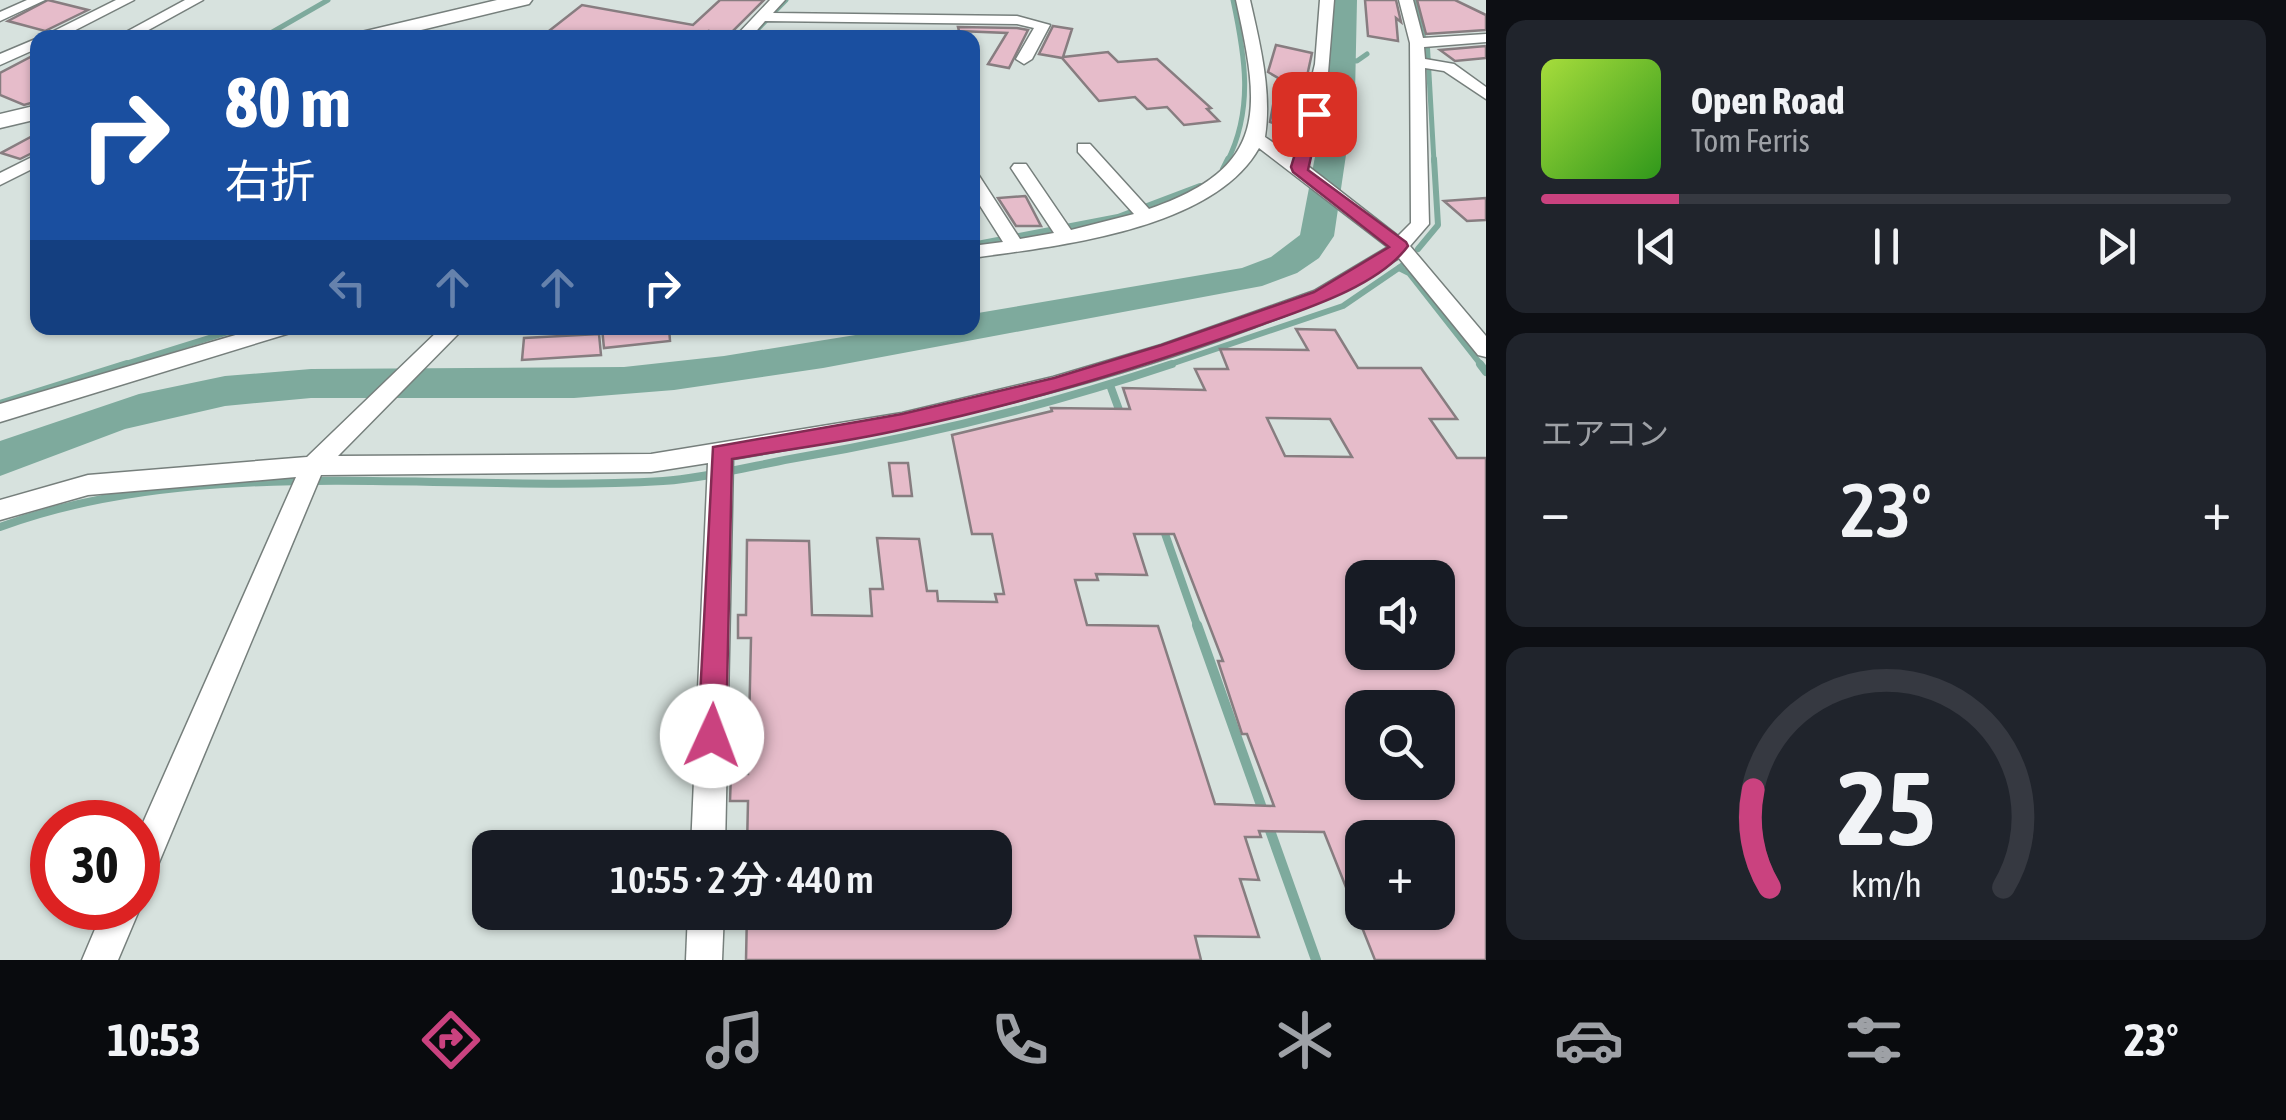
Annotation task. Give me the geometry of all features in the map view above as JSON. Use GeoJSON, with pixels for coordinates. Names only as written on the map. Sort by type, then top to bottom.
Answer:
{"type":"FeatureCollection","features":[{"type":"Feature","properties":{"kind":"highway"},"geometry":{"type":"LineString","coordinates":[[394,30],[522,0]]}},
{"type":"Feature","properties":{"kind":"highway"},"geometry":{"type":"LineString","coordinates":[[0,121],[30,114]]}},
{"type":"Feature","properties":{"kind":"street"},"geometry":{"type":"LineString","coordinates":[[0,17],[38,0]]}},
{"type":"Feature","properties":{"kind":"street"},"geometry":{"type":"LineString","coordinates":[[64,30],[126,0]]}},
{"type":"Feature","properties":{"kind":"street"},"geometry":{"type":"LineString","coordinates":[[138,30],[196,0]]}},
{"type":"Feature","properties":{"kind":"street"},"geometry":{"type":"LineString","coordinates":[[751,30],[783,0],[1010,4]]}},
{"type":"Feature","properties":{"kind":"street"},"geometry":{"type":"LineString","coordinates":[[980,250],[1063,233],[1140,211],[1217,188],[1229,178],[1256,139],[1255,65],[1243,0]]}},
{"type":"Feature","properties":{"kind":"street"},"geometry":{"type":"LineString","coordinates":[[1300,170],[1328,43],[1327,0]]}},
{"type":"Feature","properties":{"kind":"street"},"geometry":{"type":"LineString","coordinates":[[0,510],[88,484],[720,464],[1112,368],[1321,296],[1391,256],[1420,224],[1423,53],[1406,0]]}},
{"type":"Feature","properties":{"kind":"street"},"geometry":{"type":"LineString","coordinates":[[766,17],[1017,20],[1043,25],[1024,59]]}},
{"type":"Feature","properties":{"kind":"street"},"geometry":{"type":"LineString","coordinates":[[1423,53],[1486,38]]}},
{"type":"Feature","properties":{"kind":"street"},"geometry":{"type":"LineString","coordinates":[[0,60],[30,46]]}},
{"type":"Feature","properties":{"kind":"street"},"geometry":{"type":"LineString","coordinates":[[1423,53],[1486,94]]}},
{"type":"Feature","properties":{"kind":"street"},"geometry":{"type":"LineString","coordinates":[[1256,139],[1399,246],[1486,350]]}},
{"type":"Feature","properties":{"kind":"street"},"geometry":{"type":"LineString","coordinates":[[1084,148],[1140,211]]}},
{"type":"Feature","properties":{"kind":"street"},"geometry":{"type":"LineString","coordinates":[[0,180],[30,163]]}},
{"type":"Feature","properties":{"kind":"street"},"geometry":{"type":"LineString","coordinates":[[1020,168],[1063,233]]}},
{"type":"Feature","properties":{"kind":"street"},"geometry":{"type":"LineString","coordinates":[[980,191],[1012,241]]}},
{"type":"Feature","properties":{"kind":"street"},"geometry":{"type":"LineString","coordinates":[[0,413],[259,335]]}},
{"type":"Feature","properties":{"kind":"street"},"geometry":{"type":"LineString","coordinates":[[160,821],[309,476],[446,335]]}},
{"type":"Feature","properties":{"kind":"street"},"geometry":{"type":"LineString","coordinates":[[709,830],[720,464]]}},
{"type":"Feature","properties":{"kind":"street"},"geometry":{"type":"LineString","coordinates":[[100,960],[113,930]]}},
{"type":"Feature","properties":{"kind":"street"},"geometry":{"type":"LineString","coordinates":[[704,960],[705,930]]}},
{"type":"Feature","properties":{"kind":"building"},"geometry":{"type":"Polygon","coordinates":[[[48,0],[88,10],[47,30],[8,21],[48,0]]]}},
{"type":"Feature","properties":{"kind":"building"},"geometry":{"type":"Polygon","coordinates":[[[720,0],[764,0],[734,30],[550,30],[582,5],[693,25],[720,0]]]}},
{"type":"Feature","properties":{"kind":"building"},"geometry":{"type":"Polygon","coordinates":[[[1365,0],[1396,0],[1401,22],[1396,18],[1398,41],[1368,36],[1365,0]]]}},
{"type":"Feature","properties":{"kind":"building"},"geometry":{"type":"Polygon","coordinates":[[[1417,0],[1455,0],[1486,15],[1486,30],[1426,34],[1417,0]]]}},
{"type":"Feature","properties":{"kind":"building"},"geometry":{"type":"Polygon","coordinates":[[[1053,26],[1072,29],[1063,57],[1108,52],[1118,62],[1157,59],[1211,108],[1207,109],[1219,121],[1184,125],[1167,107],[1147,109],[1135,97],[1099,101],[1062,58],[1039,54],[1053,26]]]}},
{"type":"Feature","properties":{"kind":"building"},"geometry":{"type":"Polygon","coordinates":[[[958,27],[1028,30],[1009,68],[988,64],[1007,33],[958,27]]]}},
{"type":"Feature","properties":{"kind":"building"},"geometry":{"type":"Polygon","coordinates":[[[1276,45],[1312,53],[1295,132],[1275,128],[1276,124],[1270,122],[1278,78],[1268,72],[1276,45]]]}},
{"type":"Feature","properties":{"kind":"building"},"geometry":{"type":"Polygon","coordinates":[[[1486,46],[1486,58],[1455,61],[1440,50],[1486,46]]]}},
{"type":"Feature","properties":{"kind":"building"},"geometry":{"type":"Polygon","coordinates":[[[30,57],[30,103],[24,105],[0,95],[0,73],[30,57]]]}},
{"type":"Feature","properties":{"kind":"building"},"geometry":{"type":"Polygon","coordinates":[[[30,137],[30,154],[20,159],[1,153],[30,137]]]}},
{"type":"Feature","properties":{"kind":"building"},"geometry":{"type":"Polygon","coordinates":[[[1025,196],[1041,226],[1016,226],[998,198],[1025,196]]]}},
{"type":"Feature","properties":{"kind":"building"},"geometry":{"type":"Polygon","coordinates":[[[1486,198],[1486,220],[1467,221],[1444,201],[1486,198]]]}},
{"type":"Feature","properties":{"kind":"building"},"geometry":{"type":"Polygon","coordinates":[[[1296,329],[1335,330],[1358,368],[1421,368],[1457,419],[1430,419],[1457,458],[1486,458],[1486,960],[1375,960],[1363,930],[1455,930],[1455,820],[1345,820],[1345,885],[1324,832],[1259,831],[1261,837],[1245,837],[1259,880],[1240,879],[1259,937],[1195,936],[1201,960],[746,960],[747,930],[1012,930],[1012,830],[747,830],[748,801],[730,801],[731,773],[748,774],[751,638],[738,638],[738,615],[746,615],[747,540],[809,541],[812,615],[872,616],[870,589],[883,589],[877,538],[919,539],[927,591],[937,591],[938,601],[997,602],[995,594],[1004,594],[992,534],[972,534],[952,435],[1052,411],[1051,408],[1130,409],[1123,388],[1205,390],[1195,369],[1228,369],[1220,349],[1308,350],[1296,329]],[[1267,418],[1285,456],[1352,457],[1330,419],[1267,418]],[[1134,534],[1147,575],[1096,574],[1098,580],[1075,580],[1087,625],[1158,626],[1215,804],[1274,806],[1247,734],[1242,734],[1218,661],[1223,661],[1174,534],[1134,534]]]}},
{"type":"Feature","properties":{"kind":"building"},"geometry":{"type":"Polygon","coordinates":[[[599,335],[601,355],[522,360],[524,338],[599,335]]]}},
{"type":"Feature","properties":{"kind":"building"},"geometry":{"type":"Polygon","coordinates":[[[603,335],[670,335],[670,341],[604,348],[603,335]]]}},
{"type":"Feature","properties":{"kind":"building"},"geometry":{"type":"Polygon","coordinates":[[[889,463],[908,463],[912,496],[893,496],[889,463]]]}},
{"type":"Feature","properties":{"kind":"waterway"},"geometry":{"type":"LineString","coordinates":[[276,30],[328,0]]}},
{"type":"Feature","properties":{"kind":"waterway"},"geometry":{"type":"LineString","coordinates":[[757,30],[786,0]]}},
{"type":"Feature","properties":{"kind":"waterway"},"geometry":{"type":"LineString","coordinates":[[1227,162],[1241,122],[1245,82],[1233,0]]}},
{"type":"Feature","properties":{"kind":"waterway"},"geometry":{"type":"LineString","coordinates":[[980,326],[1249,278],[1284,265],[1307,250],[1317,236],[1341,94],[1345,0]]}},
{"type":"Feature","properties":{"kind":"waterway"},"geometry":{"type":"LineString","coordinates":[[1414,0],[1421,39]]}},
{"type":"Feature","properties":{"kind":"waterway"},"geometry":{"type":"LineString","coordinates":[[1427,39],[1434,162]]}},
{"type":"Feature","properties":{"kind":"waterway"},"geometry":{"type":"LineString","coordinates":[[1344,60],[1357,61],[1367,54]]}},
{"type":"Feature","properties":{"kind":"waterway"},"geometry":{"type":"LineString","coordinates":[[1223,169],[1228,159]]}},
{"type":"Feature","properties":{"kind":"waterway"},"geometry":{"type":"LineString","coordinates":[[1418,249],[1438,225],[1434,159]]}},
{"type":"Feature","properties":{"kind":"waterway"},"geometry":{"type":"LineString","coordinates":[[980,243],[1118,217],[1200,186]]}},
{"type":"Feature","properties":{"kind":"waterway"},"geometry":{"type":"LineString","coordinates":[[1165,366],[1343,306],[1403,265]]}},
{"type":"Feature","properties":{"kind":"waterway"},"geometry":{"type":"LineString","coordinates":[[1399,268],[1409,273],[1482,366]]}},
{"type":"Feature","properties":{"kind":"waterway"},"geometry":{"type":"LineString","coordinates":[[119,366],[219,335]]}},
{"type":"Feature","properties":{"kind":"waterway"},"geometry":{"type":"LineString","coordinates":[[0,459],[110,418],[225,391],[311,383],[530,385],[624,381],[774,362],[931,335]]}},
{"type":"Feature","properties":{"kind":"waterway"},"geometry":{"type":"LineString","coordinates":[[0,404],[127,364]]}},
{"type":"Feature","properties":{"kind":"waterway"},"geometry":{"type":"LineString","coordinates":[[0,527],[78,504],[159,490],[243,483],[582,484],[695,477],[983,419],[1172,364]]}},
{"type":"Feature","properties":{"kind":"waterway"},"geometry":{"type":"LineString","coordinates":[[1480,364],[1486,372]]}},
{"type":"Feature","properties":{"kind":"waterway"},"geometry":{"type":"LineString","coordinates":[[1110,385],[1122,418]]}},
{"type":"Feature","properties":{"kind":"waterway"},"geometry":{"type":"LineString","coordinates":[[1162,525],[1198,628]]}},
{"type":"Feature","properties":{"kind":"waterway"},"geometry":{"type":"LineString","coordinates":[[1197,625],[1316,960]]}},
{"type":"Feature","properties":{"kind":"route"},"geometry":{"type":"LineString","coordinates":[[712,736],[721,452],[902,422],[1054,385],[1169,350],[1321,296],[1391,256],[1399,246],[1302,172],[1299,167],[1314,114]]}}]}
